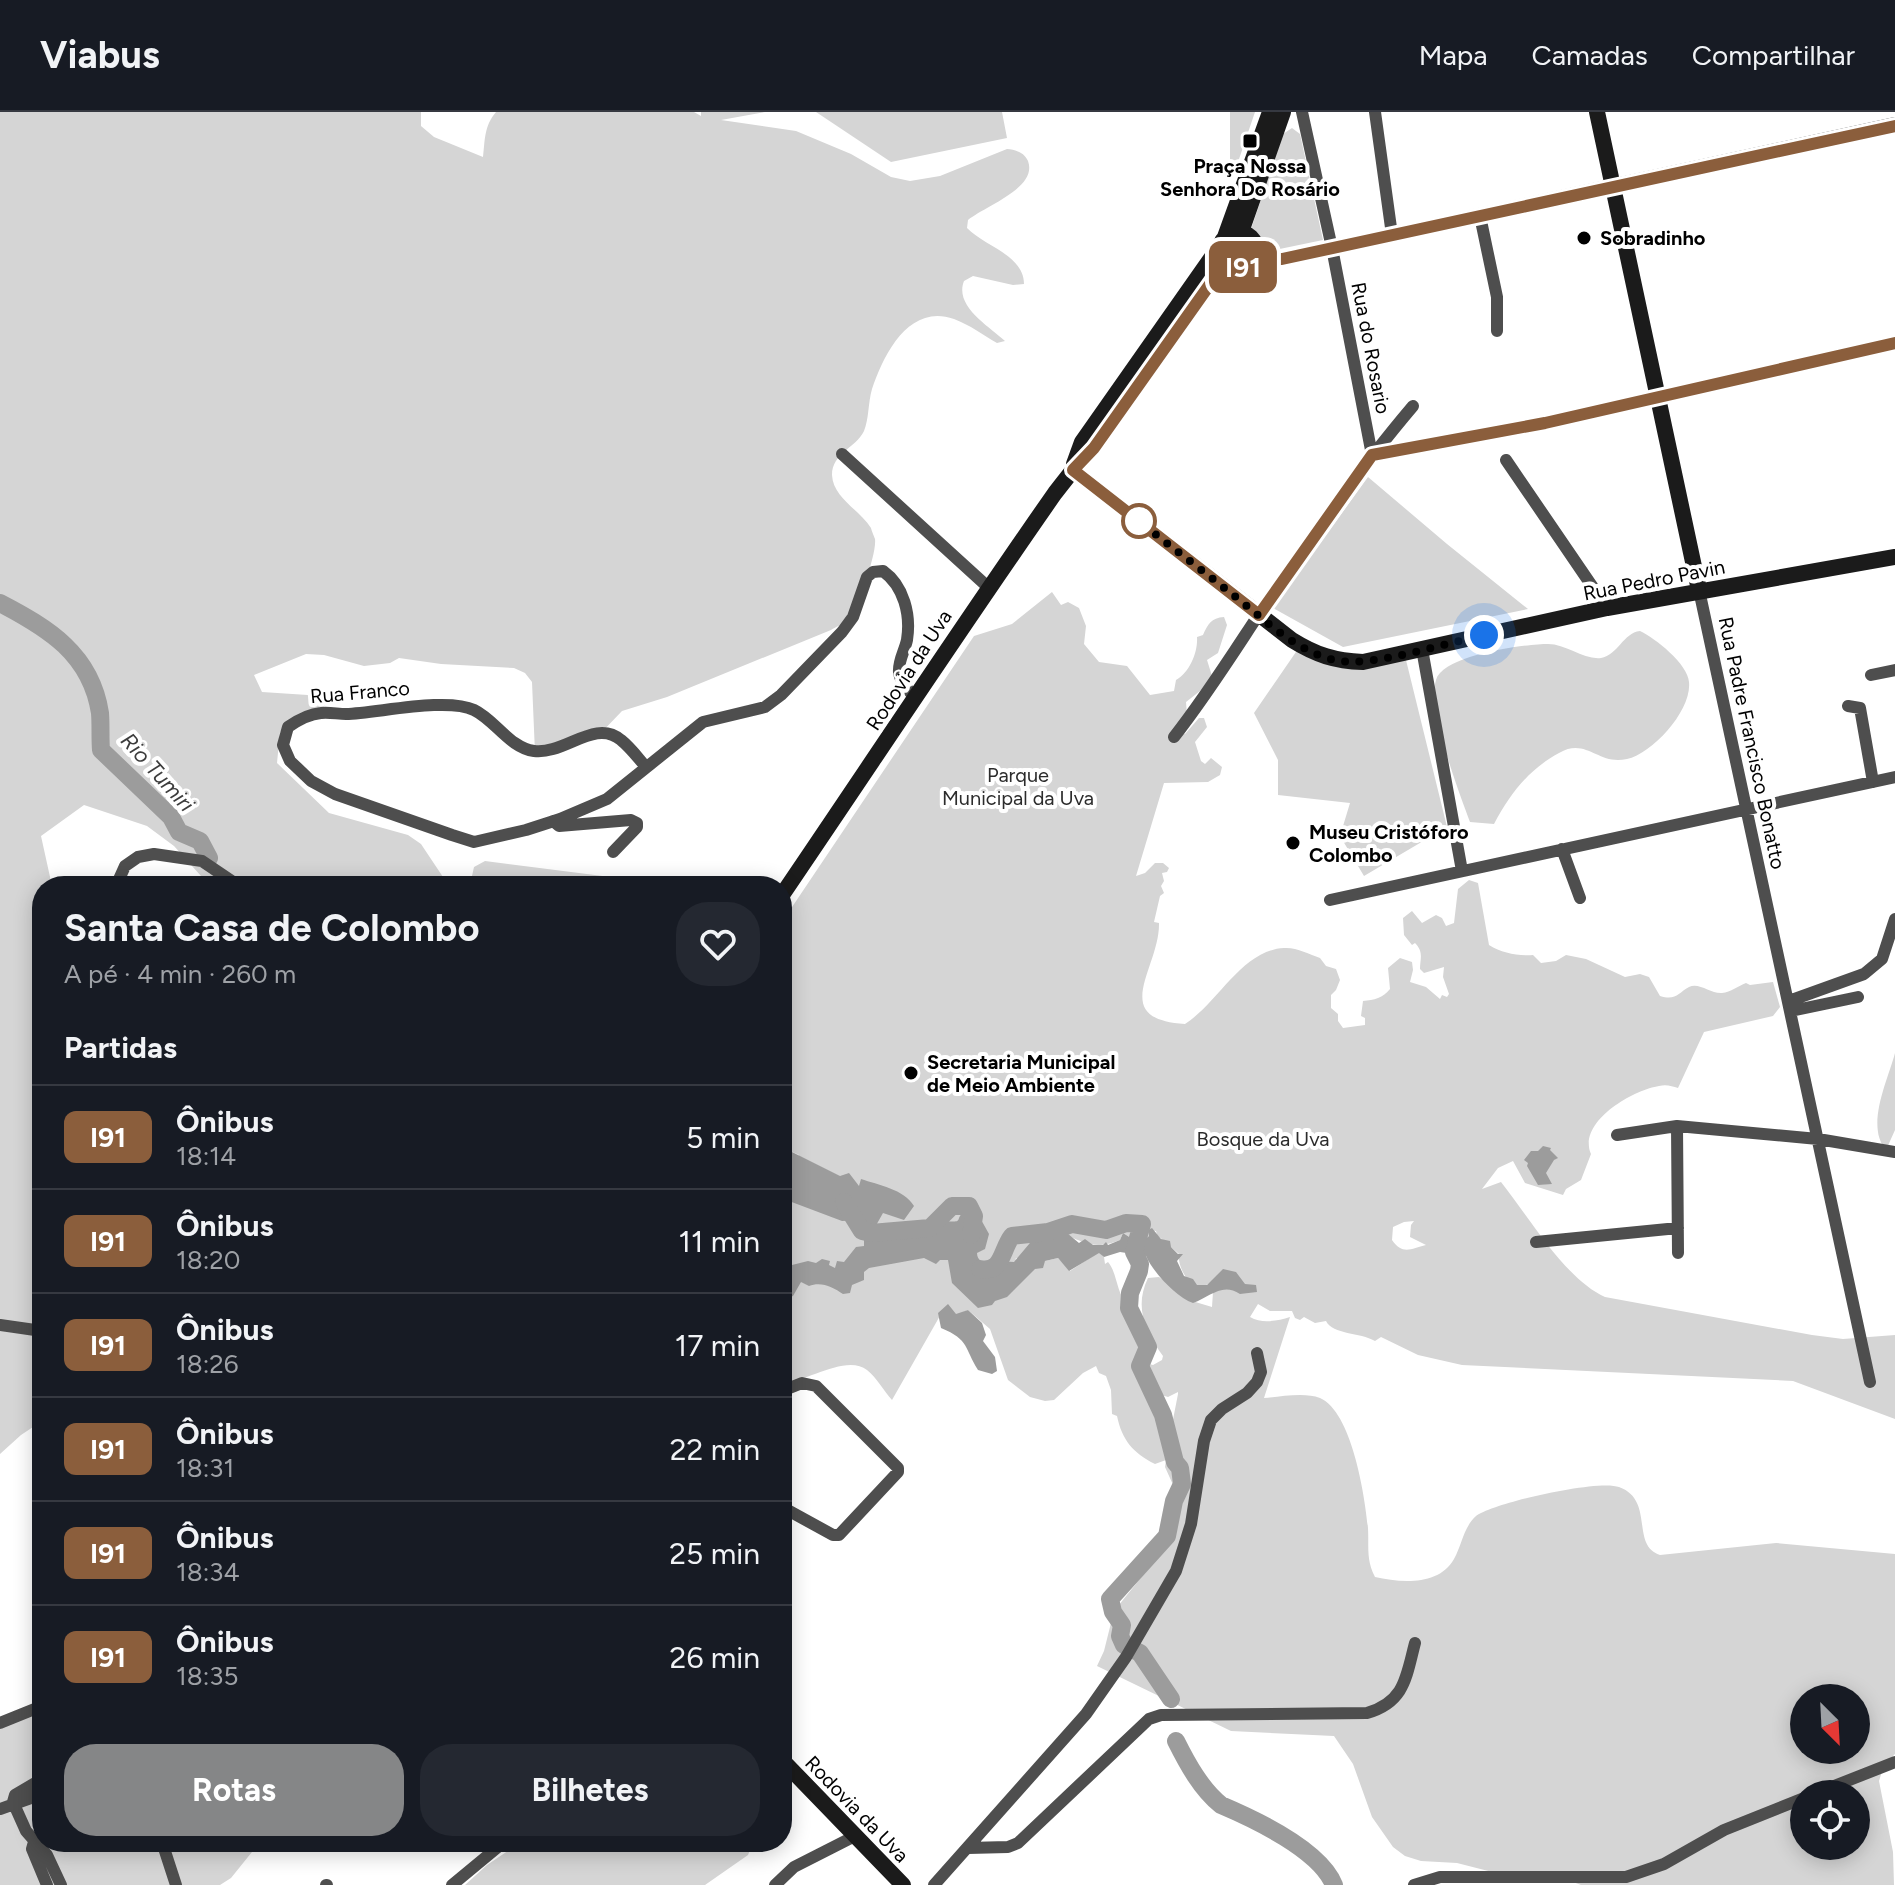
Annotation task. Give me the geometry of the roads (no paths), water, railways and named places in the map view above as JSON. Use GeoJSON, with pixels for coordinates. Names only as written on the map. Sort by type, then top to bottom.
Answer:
{"type":"FeatureCollection","features":[{"type":"Feature","properties":{"kind":"street","name":"Rodovia da Uva"},"geometry":{"type":"LineString","coordinates":[[1227,245],[1270,112]]}},
{"type":"Feature","properties":{"kind":"street","name":"Rodovia da Uva"},"geometry":{"type":"LineString","coordinates":[[792,880],[989,588],[1073,470],[1094,448],[1227,245],[1283,112]]}},
{"type":"Feature","properties":{"kind":"street","name":"Rua do Rosario"},"geometry":{"type":"LineString","coordinates":[[1302,112],[1372,455]]}},
{"type":"Feature","properties":{"kind":"street"},"geometry":{"type":"LineString","coordinates":[[1375,112],[1392,235]]}},
{"type":"Feature","properties":{"kind":"street","name":"Rua Padre Francisco Bonatto"},"geometry":{"type":"LineString","coordinates":[[1597,112],[1870,1382]]}},
{"type":"Feature","properties":{"kind":"street"},"geometry":{"type":"LineString","coordinates":[[1254,259],[1254,242],[1227,245],[1240,268],[1254,259],[1282,259],[1895,126],[1892,112]]}},
{"type":"Feature","properties":{"kind":"street"},"geometry":{"type":"LineString","coordinates":[[1480,216],[1497,297],[1497,331]]}},
{"type":"Feature","properties":{"kind":"street"},"geometry":{"type":"LineString","coordinates":[[1372,455],[1545,423],[1895,343]]}},
{"type":"Feature","properties":{"kind":"street"},"geometry":{"type":"LineString","coordinates":[[1174,737],[1372,455],[1413,406]]}},
{"type":"Feature","properties":{"kind":"street"},"geometry":{"type":"LineString","coordinates":[[842,454],[989,588]]}},
{"type":"Feature","properties":{"kind":"street"},"geometry":{"type":"LineString","coordinates":[[1506,460],[1607,608]]}},
{"type":"Feature","properties":{"kind":"street","name":"Rua Pedro Pavin"},"geometry":{"type":"LineString","coordinates":[[1073,470],[1259,615],[1311,652],[1341,661],[1363,662],[1607,608],[1895,557]]}},
{"type":"Feature","properties":{"kind":"street","name":"Rua Franco"},"geometry":{"type":"LineString","coordinates":[[646,767],[618,737],[602,732],[561,747],[533,751],[516,744],[491,720],[462,706],[322,713],[303,717],[288,727],[283,745],[290,761],[311,781],[335,794],[474,842],[553,821],[607,799],[703,722],[765,707],[781,695],[853,617],[867,577],[873,572],[883,571],[895,580],[901,592],[908,624],[907,642],[899,671],[903,683],[916,699]]}},
{"type":"Feature","properties":{"kind":"street"},"geometry":{"type":"LineString","coordinates":[[1422,649],[1462,871]]}},
{"type":"Feature","properties":{"kind":"street"},"geometry":{"type":"LineString","coordinates":[[1871,675],[1895,670]]}},
{"type":"Feature","properties":{"kind":"street"},"geometry":{"type":"LineString","coordinates":[[1848,706],[1860,708],[1873,782]]}},
{"type":"Feature","properties":{"kind":"street"},"geometry":{"type":"LineString","coordinates":[[1330,900],[1895,777]]}},
{"type":"Feature","properties":{"kind":"street"},"geometry":{"type":"LineString","coordinates":[[553,821],[559,826],[631,820],[637,823],[637,827],[613,852]]}},
{"type":"Feature","properties":{"kind":"street"},"geometry":{"type":"LineString","coordinates":[[1562,849],[1580,898]]}},
{"type":"Feature","properties":{"kind":"street"},"geometry":{"type":"LineString","coordinates":[[120,876],[125,866],[138,857],[154,854],[202,861],[224,876]]}},
{"type":"Feature","properties":{"kind":"street"},"geometry":{"type":"LineString","coordinates":[[1790,1006],[1864,974],[1882,959],[1895,919]]}},
{"type":"Feature","properties":{"kind":"street"},"geometry":{"type":"LineString","coordinates":[[1790,1006],[1858,997]]}},
{"type":"Feature","properties":{"kind":"street"},"geometry":{"type":"LineString","coordinates":[[1677,1126],[1678,1253]]}},
{"type":"Feature","properties":{"kind":"street"},"geometry":{"type":"LineString","coordinates":[[1617,1135],[1677,1126],[1818,1139],[1895,1152]]}},
{"type":"Feature","properties":{"kind":"street"},"geometry":{"type":"LineString","coordinates":[[1536,1242],[1678,1228]]}},
{"type":"Feature","properties":{"kind":"street"},"geometry":{"type":"LineString","coordinates":[[0,1325],[32,1330]]}},
{"type":"Feature","properties":{"kind":"street"},"geometry":{"type":"LineString","coordinates":[[934,1885],[1086,1714],[1126,1657],[1176,1571],[1191,1524],[1204,1441],[1211,1420],[1257,1382],[1261,1372],[1257,1353]]}},
{"type":"Feature","properties":{"kind":"street"},"geometry":{"type":"LineString","coordinates":[[792,1387],[802,1383],[816,1386],[898,1468],[839,1535],[833,1535],[792,1512]]}},
{"type":"Feature","properties":{"kind":"street"},"geometry":{"type":"LineString","coordinates":[[968,1848],[1008,1847],[1018,1843],[1149,1719],[1161,1715],[1367,1713],[1380,1709],[1393,1701],[1402,1689],[1415,1643]]}},
{"type":"Feature","properties":{"kind":"street"},"geometry":{"type":"LineString","coordinates":[[0,1723],[32,1710]]}},
{"type":"Feature","properties":{"kind":"street"},"geometry":{"type":"LineString","coordinates":[[1849,1780],[1895,1762]]}},
{"type":"Feature","properties":{"kind":"street","name":"Rodovia da Uva"},"geometry":{"type":"LineString","coordinates":[[792,1770],[903,1885]]}},
{"type":"Feature","properties":{"kind":"street"},"geometry":{"type":"LineString","coordinates":[[32,1785],[15,1795],[13,1802],[32,1838]]}},
{"type":"Feature","properties":{"kind":"street"},"geometry":{"type":"LineString","coordinates":[[0,1809],[32,1798]]}},
{"type":"Feature","properties":{"kind":"street"},"geometry":{"type":"LineString","coordinates":[[1414,1885],[1440,1877],[1626,1877],[1664,1864],[1724,1830],[1790,1804]]}},
{"type":"Feature","properties":{"kind":"street"},"geometry":{"type":"LineString","coordinates":[[775,1885],[794,1867],[855,1836]]}},
{"type":"Feature","properties":{"kind":"street"},"geometry":{"type":"LineString","coordinates":[[33,1852],[47,1885]]}},
{"type":"Feature","properties":{"kind":"street"},"geometry":{"type":"LineString","coordinates":[[43,1852],[52,1862],[61,1885]]}},
{"type":"Feature","properties":{"kind":"street"},"geometry":{"type":"LineString","coordinates":[[165,1852],[176,1885]]}},
{"type":"Feature","properties":{"kind":"street"},"geometry":{"type":"LineString","coordinates":[[452,1885],[492,1852]]}},
{"type":"Feature","properties":{"kind":"waterway","name":"Rio Tumiri"},"geometry":{"type":"LineString","coordinates":[[0,603],[35,622],[65,645],[77,659],[95,692],[100,713],[101,750],[171,817],[179,832],[200,841],[209,858]]}},
{"type":"Feature","properties":{"kind":"waterway","name":"Rio Tumiri"},"geometry":{"type":"LineString","coordinates":[[844,1202],[862,1231],[871,1233],[930,1228],[952,1206],[969,1206],[974,1216],[971,1235]]}},
{"type":"Feature","properties":{"kind":"waterway","name":"Rio Tumiri"},"geometry":{"type":"LineString","coordinates":[[980,1269],[993,1268],[997,1264],[1012,1236],[1048,1232],[1072,1224],[1106,1230],[1126,1223],[1142,1224],[1134,1252],[1140,1264],[1139,1271],[1130,1293],[1129,1308],[1148,1347],[1140,1366],[1163,1415],[1182,1484],[1174,1501],[1167,1536],[1110,1599],[1113,1612],[1122,1625],[1120,1636],[1124,1645],[1140,1653],[1171,1699]]}},
{"type":"Feature","properties":{"kind":"waterway","name":"Rio Tumiri"},"geometry":{"type":"LineString","coordinates":[[1176,1741],[1195,1775],[1214,1799],[1301,1848],[1326,1872],[1334,1885]]}},
{"type":"Feature","properties":{"kind":"place","name":"Praça Nossa Senhora Do Rosário"},"geometry":{"type":"Point","coordinates":[1250,141]}},
{"type":"Feature","properties":{"kind":"place","name":"Sobradinho"},"geometry":{"type":"Point","coordinates":[1584,238]}},
{"type":"Feature","properties":{"kind":"place","name":"Museu Cristóforo Colombo"},"geometry":{"type":"Point","coordinates":[1293,843]}},
{"type":"Feature","properties":{"kind":"place","name":"Secretaria Municipal de Meio Ambiente"},"geometry":{"type":"Point","coordinates":[911,1073]}},
{"type":"Feature","properties":{"kind":"park label","name":"Parque Municipal da Uva"},"geometry":{"type":"Point","coordinates":[1018,786]}},
{"type":"Feature","properties":{"kind":"park label","name":"Bosque da Uva"},"geometry":{"type":"Point","coordinates":[1263,1139]}}]}
